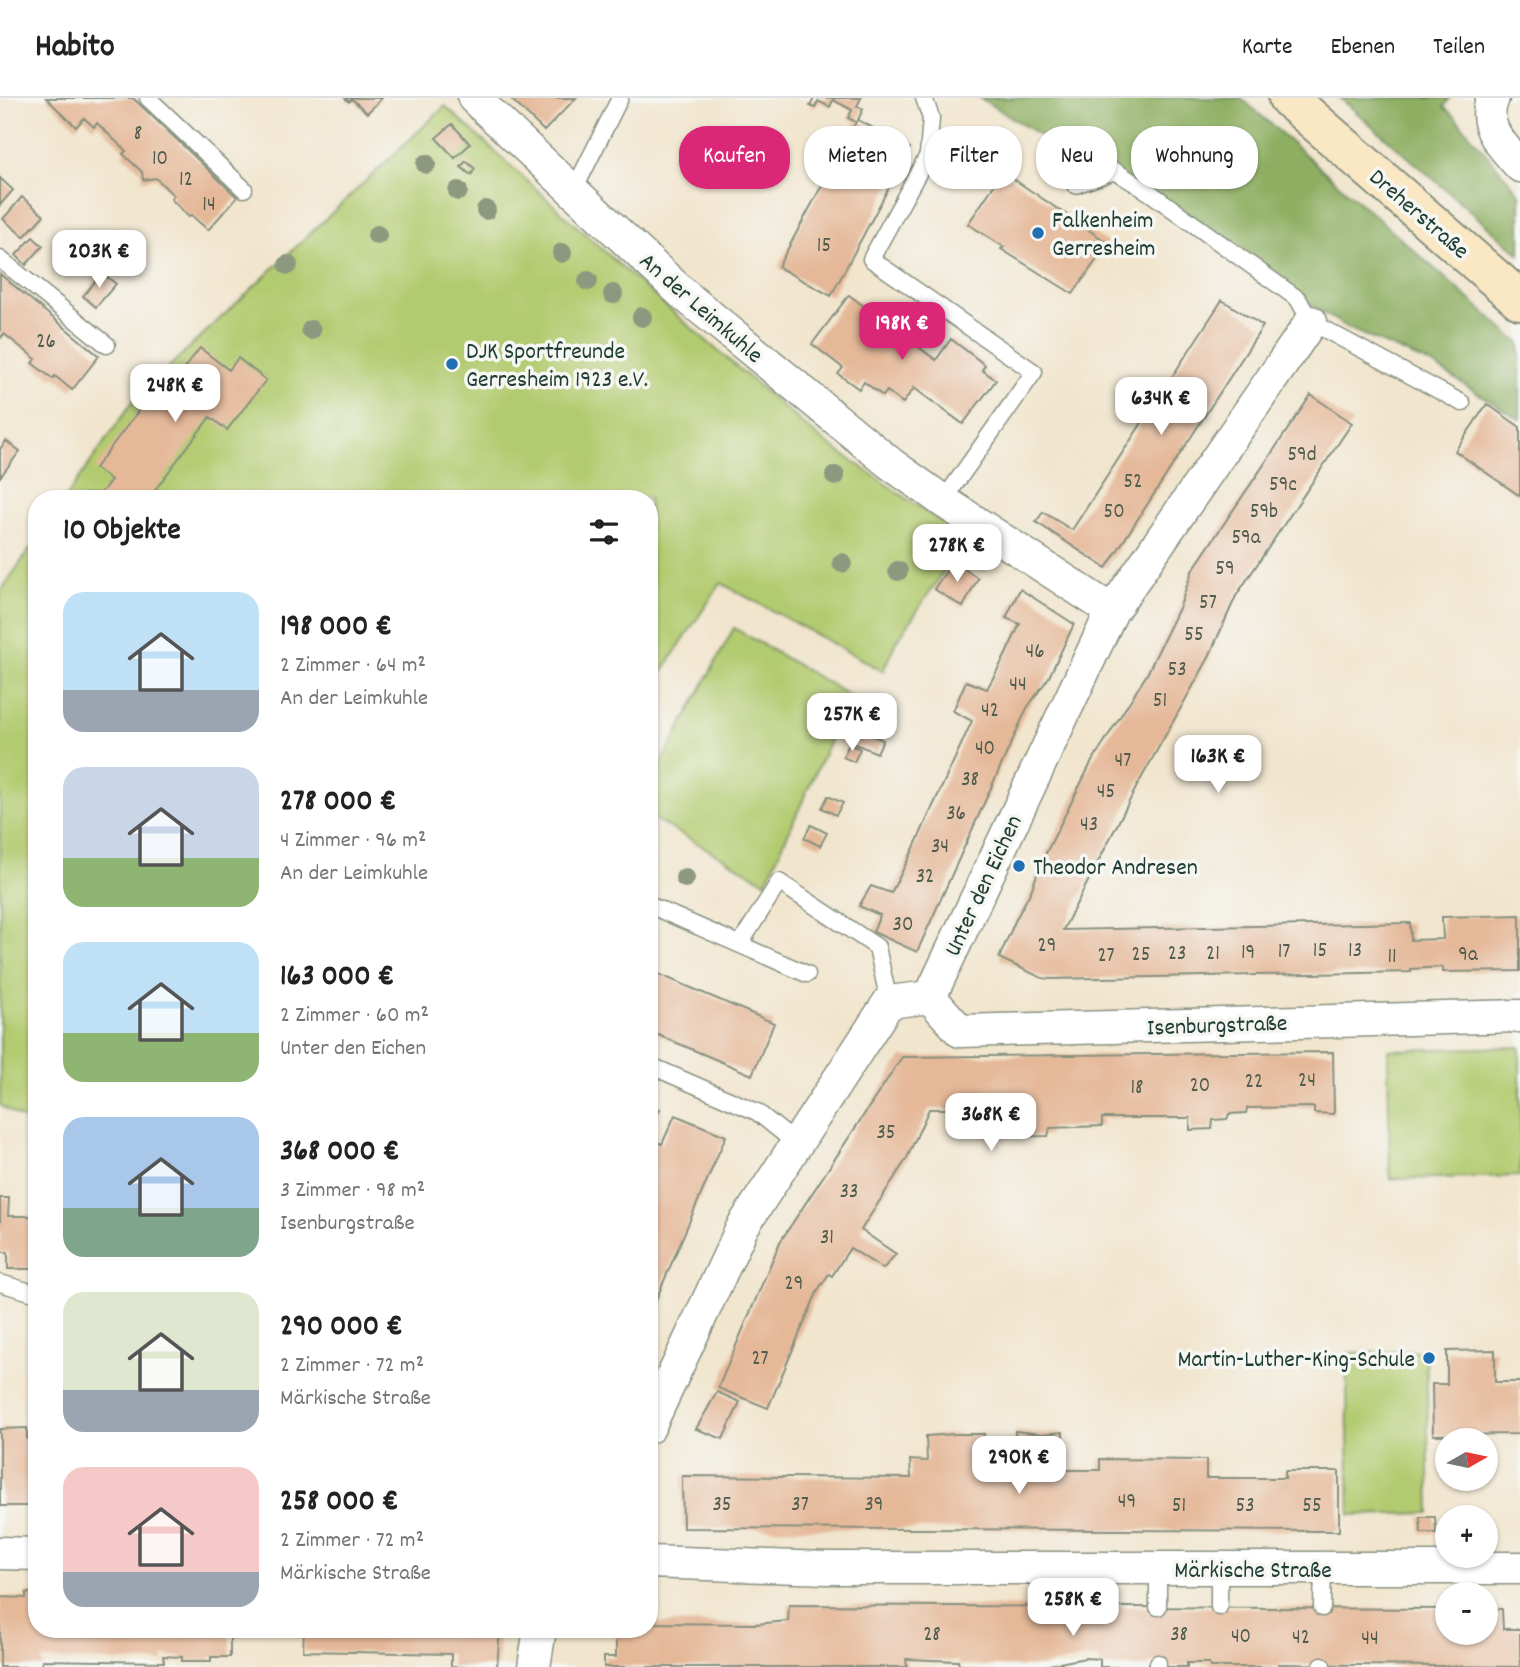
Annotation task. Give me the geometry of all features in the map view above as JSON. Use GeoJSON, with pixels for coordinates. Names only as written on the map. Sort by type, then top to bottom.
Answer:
{"type":"FeatureCollection","features":[{"type":"Feature","properties":{"kind":"main road","name":"Dreherstraße"},"geometry":{"type":"LineString","coordinates":[[1288,98],[1520,300]]}},
{"type":"Feature","properties":{"kind":"street","name":"An der Leimkuhle"},"geometry":{"type":"LineString","coordinates":[[474,98],[682,293],[891,464],[1112,611]]}},
{"type":"Feature","properties":{"kind":"street"},"geometry":{"type":"LineString","coordinates":[[1491,106],[1494,134],[1520,166]]}},
{"type":"Feature","properties":{"kind":"street","name":"Unter den Eichen"},"geometry":{"type":"LineString","coordinates":[[930,997],[1112,611],[1311,322]]}},
{"type":"Feature","properties":{"kind":"street"},"geometry":{"type":"LineString","coordinates":[[658,1408],[743,1226],[890,1002],[930,997]]}},
{"type":"Feature","properties":{"kind":"street","name":"Isenburgstraße"},"geometry":{"type":"LineString","coordinates":[[930,997],[960,1031],[1520,1016]]}},
{"type":"Feature","properties":{"kind":"street"},"geometry":{"type":"LineString","coordinates":[[0,1553],[28,1554]]}},
{"type":"Feature","properties":{"kind":"street","name":"Märkische Straße"},"geometry":{"type":"LineString","coordinates":[[658,1562],[828,1568],[1520,1568]]}},
{"type":"Feature","properties":{"kind":"street"},"geometry":{"type":"LineString","coordinates":[[534,1667],[539,1638]]}},
{"type":"Feature","properties":{"kind":"lane"},"geometry":{"type":"LineString","coordinates":[[148,98],[244,189]]}},
{"type":"Feature","properties":{"kind":"lane"},"geometry":{"type":"LineString","coordinates":[[573,192],[620,98]]}},
{"type":"Feature","properties":{"kind":"lane"},"geometry":{"type":"LineString","coordinates":[[924,98],[930,118],[928,155],[871,259],[1034,372],[943,501]]}},
{"type":"Feature","properties":{"kind":"lane"},"geometry":{"type":"LineString","coordinates":[[1117,172],[1149,192],[1298,299],[1311,322],[1462,402]]}},
{"type":"Feature","properties":{"kind":"lane"},"geometry":{"type":"LineString","coordinates":[[0,258],[107,345]]}},
{"type":"Feature","properties":{"kind":"lane"},"geometry":{"type":"LineString","coordinates":[[740,944],[779,882],[877,947],[890,1002]]}},
{"type":"Feature","properties":{"kind":"lane"},"geometry":{"type":"LineString","coordinates":[[658,909],[807,974]]}},
{"type":"Feature","properties":{"kind":"lane"},"geometry":{"type":"LineString","coordinates":[[658,1069],[757,1112],[798,1145]]}},
{"type":"Feature","properties":{"kind":"lane"},"geometry":{"type":"LineString","coordinates":[[0,1283],[28,1291]]}},
{"type":"Feature","properties":{"kind":"lane"},"geometry":{"type":"LineString","coordinates":[[1158,1569],[1158,1607]]}},
{"type":"Feature","properties":{"kind":"lane"},"geometry":{"type":"LineString","coordinates":[[1219,1569],[1219,1607]]}},
{"type":"Feature","properties":{"kind":"lane"},"geometry":{"type":"LineString","coordinates":[[1322,1569],[1322,1608]]}},
{"type":"Feature","properties":{"kind":"green space"},"geometry":{"type":"Polygon","coordinates":[[[980,98],[1241,98],[1520,344],[1520,420],[1435,366],[1348,328],[1117,184],[1117,126],[1036,126],[1036,133],[980,98]]]}},
{"type":"Feature","properties":{"kind":"green space"},"geometry":{"type":"Polygon","coordinates":[[[1340,98],[1450,98],[1444,107],[1520,194],[1520,254],[1340,98]]]}},
{"type":"Feature","properties":{"kind":"green space","name":"DJK Sportfreunde Gerresheim 1923 e.V."},"geometry":{"type":"Polygon","coordinates":[[[445,106],[637,281],[818,437],[965,539],[895,644],[883,671],[721,583],[658,678],[658,490],[71,490],[133,401],[445,106]]]}},
{"type":"Feature","properties":{"kind":"green space"},"geometry":{"type":"Polygon","coordinates":[[[28,552],[28,1122],[0,1105],[0,592],[28,552]]]}},
{"type":"Feature","properties":{"kind":"green space"},"geometry":{"type":"Polygon","coordinates":[[[734,628],[850,696],[766,882],[658,821],[658,769],[734,628]]]}},
{"type":"Feature","properties":{"kind":"green space"},"geometry":{"type":"Polygon","coordinates":[[[1520,1047],[1520,1176],[1390,1179],[1388,1050],[1520,1047]]]}},
{"type":"Feature","properties":{"kind":"green space"},"geometry":{"type":"Polygon","coordinates":[[[1426,1351],[1430,1513],[1350,1515],[1346,1353],[1426,1351]]]}},
{"type":"Feature","properties":{"kind":"building"},"geometry":{"type":"Polygon","coordinates":[[[46,98],[133,98],[237,197],[208,230],[191,215],[189,217],[171,199],[174,196],[156,178],[143,180],[142,172],[123,154],[126,151],[97,123],[94,127],[84,118],[76,127],[46,98]]]}},
{"type":"Feature","properties":{"kind":"building"},"geometry":{"type":"Polygon","coordinates":[[[345,98],[382,98],[367,113],[352,99],[349,102],[345,98]]]}},
{"type":"Feature","properties":{"kind":"building"},"geometry":{"type":"Polygon","coordinates":[[[510,98],[576,98],[544,131],[510,98]]]}},
{"type":"Feature","properties":{"kind":"building"},"geometry":{"type":"Polygon","coordinates":[[[812,98],[861,98],[857,106],[863,109],[858,120],[869,126],[854,126],[856,122],[848,118],[852,110],[833,100],[830,107],[818,101],[815,108],[810,106],[814,99],[812,98]]]}},
{"type":"Feature","properties":{"kind":"building"},"geometry":{"type":"Polygon","coordinates":[[[452,124],[470,144],[455,158],[436,138],[452,124]]]}},
{"type":"Feature","properties":{"kind":"building"},"geometry":{"type":"Polygon","coordinates":[[[466,161],[475,169],[471,175],[461,167],[466,161]]]}},
{"type":"Feature","properties":{"kind":"building"},"geometry":{"type":"Polygon","coordinates":[[[0,178],[13,190],[0,205],[0,178]]]}},
{"type":"Feature","properties":{"kind":"building","name":"Falkenheim Gerresheim"},"geometry":{"type":"Polygon","coordinates":[[[1022,185],[1108,243],[1073,294],[1001,249],[1004,247],[968,224],[992,189],[1022,189],[1022,185]]]}},
{"type":"Feature","properties":{"kind":"building"},"geometry":{"type":"Polygon","coordinates":[[[820,189],[888,189],[831,296],[778,267],[820,189]]]}},
{"type":"Feature","properties":{"kind":"building"},"geometry":{"type":"Polygon","coordinates":[[[22,197],[44,215],[24,237],[3,219],[22,197]]]}},
{"type":"Feature","properties":{"kind":"building"},"geometry":{"type":"Polygon","coordinates":[[[33,237],[43,246],[26,265],[16,255],[33,237]]]}},
{"type":"Feature","properties":{"kind":"building"},"geometry":{"type":"Polygon","coordinates":[[[102,273],[116,284],[96,307],[83,296],[102,273]]]}},
{"type":"Feature","properties":{"kind":"building"},"geometry":{"type":"Polygon","coordinates":[[[0,274],[99,356],[72,390],[32,363],[36,359],[4,334],[0,339],[0,274]]]}},
{"type":"Feature","properties":{"kind":"building"},"geometry":{"type":"Polygon","coordinates":[[[849,295],[936,360],[951,339],[985,365],[982,370],[996,380],[963,424],[914,388],[903,403],[887,391],[883,396],[864,382],[859,389],[838,374],[843,368],[812,344],[849,295]]]}},
{"type":"Feature","properties":{"kind":"building"},"geometry":{"type":"Polygon","coordinates":[[[1222,300],[1263,326],[1106,568],[1036,522],[1043,512],[1072,530],[1222,300]]]}},
{"type":"Feature","properties":{"kind":"building"},"geometry":{"type":"Polygon","coordinates":[[[200,348],[229,370],[238,358],[266,380],[227,430],[210,417],[155,490],[103,490],[111,480],[95,468],[162,380],[171,386],[200,348]]]}},
{"type":"Feature","properties":{"kind":"building"},"geometry":{"type":"Polygon","coordinates":[[[1311,395],[1352,423],[1236,596],[1207,661],[1137,786],[1063,930],[1410,923],[1411,940],[1443,939],[1442,917],[1520,915],[1520,971],[1443,972],[1443,967],[1411,969],[1411,972],[1050,979],[1042,978],[999,958],[1031,891],[1042,861],[1091,763],[1147,674],[1180,606],[1192,571],[1311,395]]]}},
{"type":"Feature","properties":{"kind":"building"},"geometry":{"type":"Polygon","coordinates":[[[1487,404],[1520,427],[1520,496],[1455,451],[1487,404]]]}},
{"type":"Feature","properties":{"kind":"building"},"geometry":{"type":"Polygon","coordinates":[[[6,441],[20,451],[0,477],[0,449],[6,441]]]}},
{"type":"Feature","properties":{"kind":"building"},"geometry":{"type":"Polygon","coordinates":[[[953,561],[978,578],[963,607],[934,589],[953,561]]]}},
{"type":"Feature","properties":{"kind":"building"},"geometry":{"type":"Polygon","coordinates":[[[1020,589],[1074,624],[1049,677],[1027,708],[917,952],[873,932],[880,915],[859,906],[871,886],[891,893],[912,852],[972,721],[953,711],[966,681],[987,689],[1020,624],[1006,618],[1020,589]]]}},
{"type":"Feature","properties":{"kind":"building"},"geometry":{"type":"Polygon","coordinates":[[[858,730],[883,740],[877,753],[853,743],[858,730]]]}},
{"type":"Feature","properties":{"kind":"building"},"geometry":{"type":"Polygon","coordinates":[[[849,744],[860,749],[854,762],[843,757],[849,744]]]}},
{"type":"Feature","properties":{"kind":"building"},"geometry":{"type":"Polygon","coordinates":[[[828,796],[843,803],[836,815],[822,808],[828,796]]]}},
{"type":"Feature","properties":{"kind":"building"},"geometry":{"type":"Polygon","coordinates":[[[811,825],[827,833],[820,846],[804,838],[811,825]]]}},
{"type":"Feature","properties":{"kind":"building"},"geometry":{"type":"Polygon","coordinates":[[[658,974],[774,1023],[752,1075],[658,1035],[658,974]]]}},
{"type":"Feature","properties":{"kind":"building"},"geometry":{"type":"Polygon","coordinates":[[[1333,1052],[1334,1114],[1314,1113],[1314,1107],[1247,1108],[1246,1113],[1229,1114],[1227,1119],[1213,1120],[1212,1129],[1190,1130],[1190,1118],[1102,1118],[1102,1126],[1050,1128],[1048,1136],[979,1137],[978,1118],[951,1118],[949,1109],[929,1109],[907,1158],[861,1230],[896,1254],[883,1269],[850,1248],[832,1276],[829,1274],[818,1290],[768,1408],[718,1388],[780,1242],[902,1057],[1333,1052]]]}},
{"type":"Feature","properties":{"kind":"building"},"geometry":{"type":"Polygon","coordinates":[[[675,1115],[726,1136],[658,1295],[658,1142],[662,1144],[675,1115]]]}},
{"type":"Feature","properties":{"kind":"building"},"geometry":{"type":"Polygon","coordinates":[[[0,1198],[9,1198],[8,1216],[28,1216],[28,1269],[8,1269],[8,1252],[0,1252],[0,1198]]]}},
{"type":"Feature","properties":{"kind":"building"},"geometry":{"type":"Polygon","coordinates":[[[1495,1350],[1495,1382],[1520,1382],[1520,1434],[1498,1434],[1498,1428],[1435,1428],[1433,1435],[1432,1384],[1447,1384],[1447,1351],[1495,1350]]]}},
{"type":"Feature","properties":{"kind":"building"},"geometry":{"type":"Polygon","coordinates":[[[717,1392],[740,1402],[723,1439],[696,1429],[717,1392]]]}},
{"type":"Feature","properties":{"kind":"building"},"geometry":{"type":"Polygon","coordinates":[[[27,1428],[28,1506],[0,1506],[0,1429],[27,1428]]]}},
{"type":"Feature","properties":{"kind":"building"},"geometry":{"type":"Polygon","coordinates":[[[1015,1431],[1042,1434],[1063,1432],[1062,1470],[1100,1470],[1100,1459],[1206,1460],[1206,1478],[1285,1478],[1285,1471],[1339,1471],[1339,1531],[683,1528],[682,1476],[911,1478],[910,1460],[927,1461],[926,1436],[956,1434],[984,1434],[983,1465],[1014,1465],[1015,1431]]]}},
{"type":"Feature","properties":{"kind":"building"},"geometry":{"type":"Polygon","coordinates":[[[1420,1517],[1435,1517],[1435,1533],[1421,1533],[1420,1517]]]}},
{"type":"Feature","properties":{"kind":"building"},"geometry":{"type":"Polygon","coordinates":[[[28,1593],[28,1638],[230,1638],[230,1657],[211,1657],[211,1661],[182,1661],[182,1657],[163,1656],[164,1662],[42,1660],[42,1667],[0,1667],[0,1597],[26,1598],[28,1593]]]}},
{"type":"Feature","properties":{"kind":"building"},"geometry":{"type":"Polygon","coordinates":[[[789,1605],[1435,1609],[1435,1645],[1498,1645],[1498,1609],[1502,1609],[1503,1629],[1520,1629],[1520,1667],[1279,1664],[1279,1667],[1210,1667],[1209,1663],[1187,1663],[1187,1667],[1164,1667],[1158,1663],[1149,1663],[1149,1667],[1100,1667],[1100,1659],[1085,1658],[1039,1667],[959,1665],[958,1661],[906,1659],[907,1667],[604,1667],[604,1657],[616,1657],[616,1638],[658,1638],[658,1623],[755,1624],[788,1621],[789,1605]]]}},
{"type":"Feature","properties":{"kind":"building"},"geometry":{"type":"Polygon","coordinates":[[[304,1638],[499,1638],[497,1667],[451,1667],[451,1654],[303,1651],[304,1638]]]}},
{"type":"Feature","properties":{"kind":"place","name":"Falkenheim Gerresheim"},"geometry":{"type":"Point","coordinates":[1038,233]}},
{"type":"Feature","properties":{"kind":"place","name":"DJK Sportfreunde Gerresheim 1923 e.V."},"geometry":{"type":"Point","coordinates":[452,364]}},
{"type":"Feature","properties":{"kind":"place","name":"Theodor Andresen"},"geometry":{"type":"Point","coordinates":[1019,866]}},
{"type":"Feature","properties":{"kind":"place","name":"Martin-Luther-King-Schule"},"geometry":{"type":"Point","coordinates":[1429,1358]}}]}
